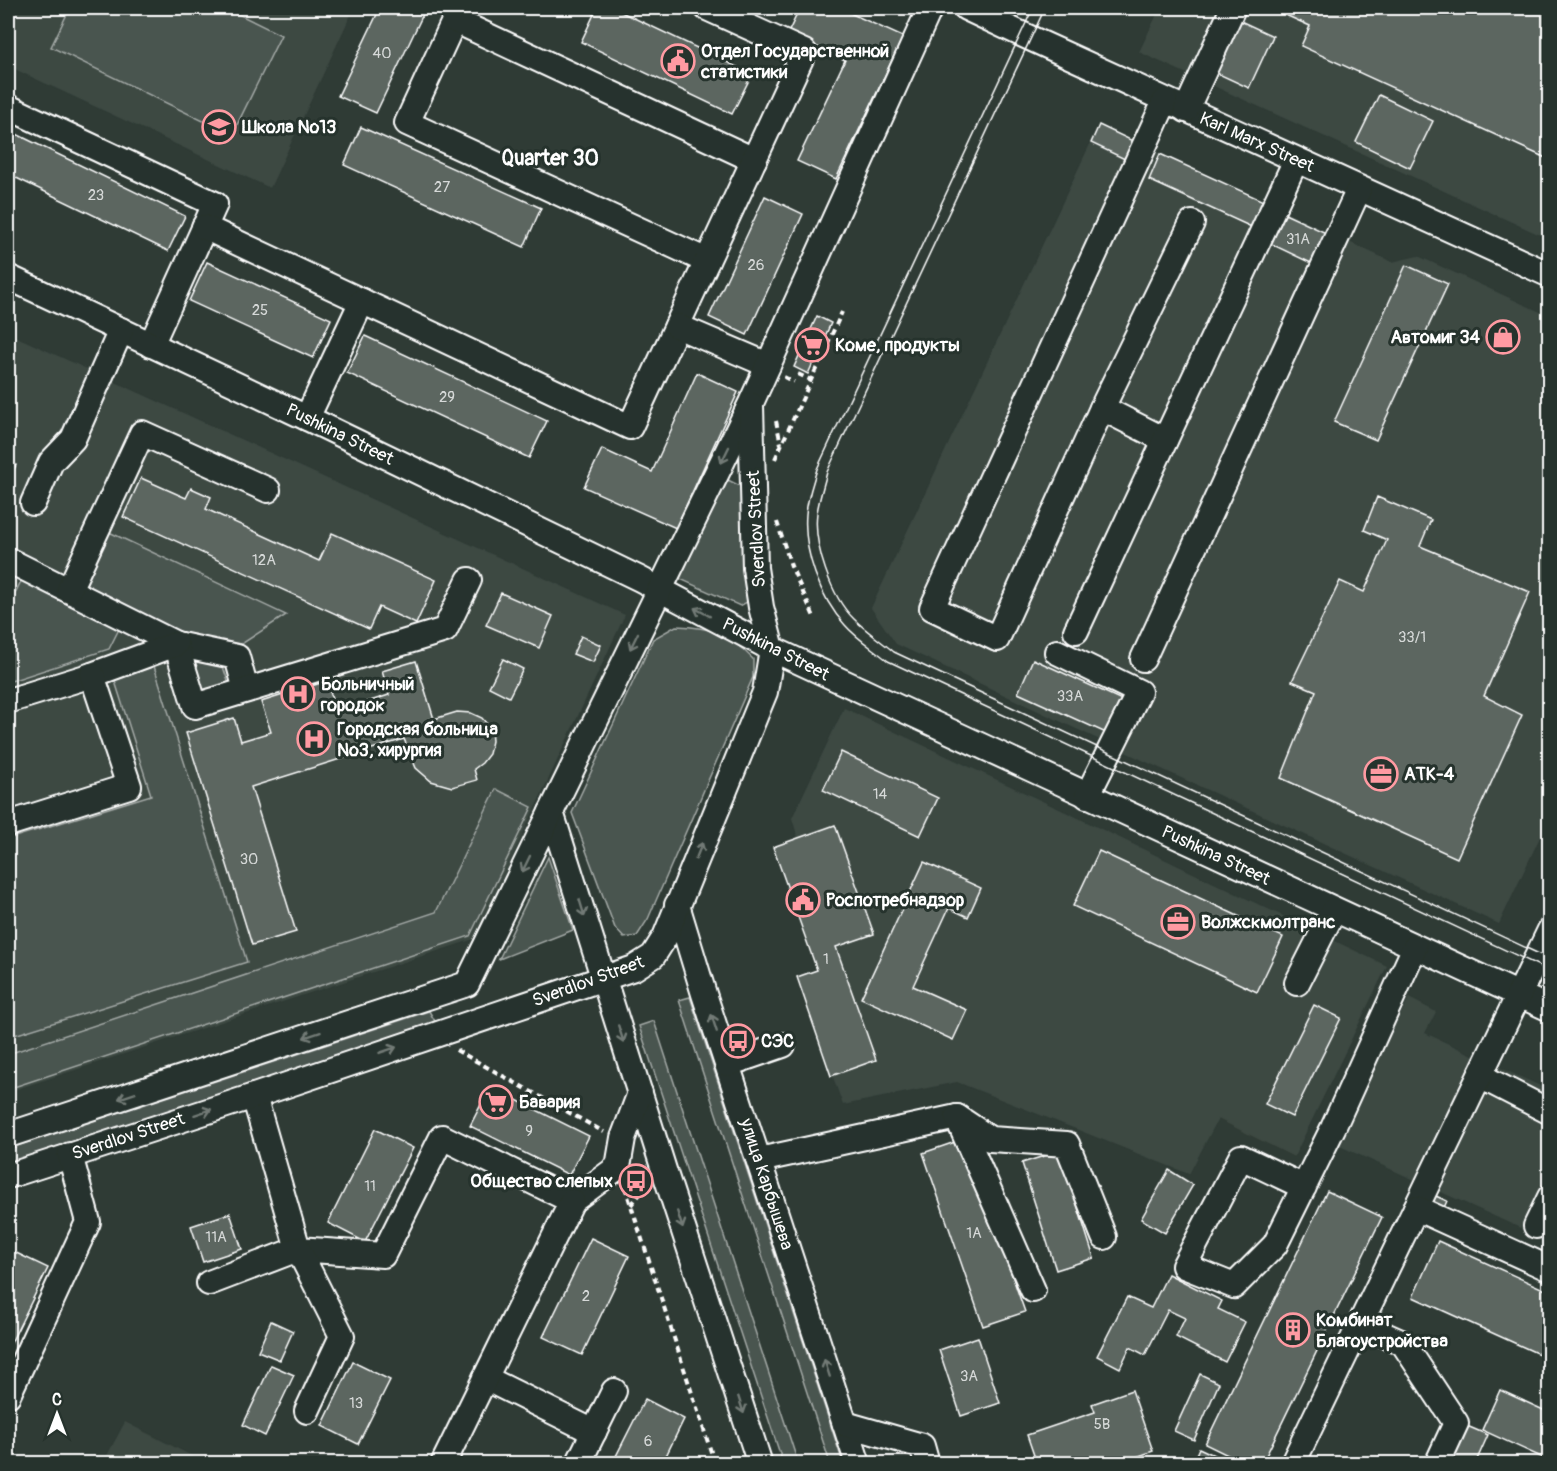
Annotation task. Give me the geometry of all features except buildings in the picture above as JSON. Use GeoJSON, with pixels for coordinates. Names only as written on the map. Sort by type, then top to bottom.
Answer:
{"type":"FeatureCollection","features":[{"type":"Feature","properties":{"kind":"street"},"geometry":{"type":"LineString","coordinates":[[204,227],[630,427],[804,52],[737,14],[707,8]]}},
{"type":"Feature","properties":{"kind":"street","name":"Sverdlov Street"},"geometry":{"type":"LineString","coordinates":[[8,1135],[467,984],[751,403],[930,8]]}},
{"type":"Feature","properties":{"kind":"street","name":"Karl Marx Street"},"geometry":{"type":"LineString","coordinates":[[966,8],[1550,275]]}},
{"type":"Feature","properties":{"kind":"street"},"geometry":{"type":"LineString","coordinates":[[1192,223],[1102,408],[997,639],[932,608],[1176,105],[1233,8]]}},
{"type":"Feature","properties":{"kind":"street"},"geometry":{"type":"LineString","coordinates":[[707,261],[407,123],[457,14],[754,160]]}},
{"type":"Feature","properties":{"kind":"street"},"geometry":{"type":"LineString","coordinates":[[8,107],[215,204],[151,345]]}},
{"type":"Feature","properties":{"kind":"street"},"geometry":{"type":"LineString","coordinates":[[1076,631],[1296,160]]}},
{"type":"Feature","properties":{"kind":"street"},"geometry":{"type":"LineString","coordinates":[[1143,659],[1359,189]]}},
{"type":"Feature","properties":{"kind":"street","name":"Pushkina Street"},"geometry":{"type":"LineString","coordinates":[[8,277],[307,418],[659,589],[772,649],[1550,1009]]}},
{"type":"Feature","properties":{"kind":"street"},"geometry":{"type":"LineString","coordinates":[[307,418],[362,301]]}},
{"type":"Feature","properties":{"kind":"street"},"geometry":{"type":"LineString","coordinates":[[677,326],[768,365]]}},
{"type":"Feature","properties":{"kind":"street"},"geometry":{"type":"LineString","coordinates":[[33,504],[51,462],[73,439],[121,330]]}},
{"type":"Feature","properties":{"kind":"street","name":"Sverdlov Street"},"geometry":{"type":"LineString","coordinates":[[8,1176],[634,968],[653,956],[665,937],[765,692],[772,649],[761,607],[756,568],[751,403]]}},
{"type":"Feature","properties":{"kind":"street"},"geometry":{"type":"LineString","coordinates":[[1102,408],[1165,440]]}},
{"type":"Feature","properties":{"kind":"street"},"geometry":{"type":"LineString","coordinates":[[69,590],[142,433],[268,490]]}},
{"type":"Feature","properties":{"kind":"street"},"geometry":{"type":"LineString","coordinates":[[8,560],[176,644],[237,657],[246,690]]}},
{"type":"Feature","properties":{"kind":"street"},"geometry":{"type":"LineString","coordinates":[[176,644],[195,706],[445,630],[469,580]]}},
{"type":"Feature","properties":{"kind":"street"},"geometry":{"type":"LineString","coordinates":[[8,701],[93,675],[176,644]]}},
{"type":"Feature","properties":{"kind":"street"},"geometry":{"type":"LineString","coordinates":[[1057,652],[1139,692],[1088,796]]}},
{"type":"Feature","properties":{"kind":"street"},"geometry":{"type":"LineString","coordinates":[[8,824],[129,786],[93,675]]}},
{"type":"Feature","properties":{"kind":"street"},"geometry":{"type":"LineString","coordinates":[[551,812],[760,1464]]}},
{"type":"Feature","properties":{"kind":"street","name":"улица Карбышева"},"geometry":{"type":"LineString","coordinates":[[677,905],[858,1464]]}},
{"type":"Feature","properties":{"kind":"street"},"geometry":{"type":"LineString","coordinates":[[1298,983],[1334,910]]}},
{"type":"Feature","properties":{"kind":"street"},"geometry":{"type":"LineString","coordinates":[[1294,1461],[1550,930]]}},
{"type":"Feature","properties":{"kind":"street"},"geometry":{"type":"LineString","coordinates":[[1304,1187],[1241,1157],[1184,1266],[1234,1286],[1275,1245],[1304,1187],[1333,1128],[1415,947]]}},
{"type":"Feature","properties":{"kind":"street"},"geometry":{"type":"LineString","coordinates":[[728,1064],[783,1045]]}},
{"type":"Feature","properties":{"kind":"street"},"geometry":{"type":"LineString","coordinates":[[1480,1076],[1550,1112]]}},
{"type":"Feature","properties":{"kind":"street"},"geometry":{"type":"LineString","coordinates":[[443,1464],[572,1201],[618,1167],[623,1138],[640,1093]]}},
{"type":"Feature","properties":{"kind":"street"},"geometry":{"type":"LineString","coordinates":[[254,1096],[298,1249],[342,1336],[307,1411]]}},
{"type":"Feature","properties":{"kind":"street"},"geometry":{"type":"LineString","coordinates":[[759,1160],[957,1117],[990,1139],[1067,1144],[1104,1237]]}},
{"type":"Feature","properties":{"kind":"street"},"geometry":{"type":"LineString","coordinates":[[957,1117],[1033,1290]]}},
{"type":"Feature","properties":{"kind":"street"},"geometry":{"type":"LineString","coordinates":[[209,1283],[298,1249],[384,1255],[442,1137],[572,1201]]}},
{"type":"Feature","properties":{"kind":"street"},"geometry":{"type":"LineString","coordinates":[[8,1395],[88,1222],[70,1155]]}},
{"type":"Feature","properties":{"kind":"street"},"geometry":{"type":"LineString","coordinates":[[1536,1226],[1550,1197]]}},
{"type":"Feature","properties":{"kind":"street"},"geometry":{"type":"LineString","coordinates":[[1416,1208],[1550,1269]]}},
{"type":"Feature","properties":{"kind":"street"},"geometry":{"type":"LineString","coordinates":[[1360,1324],[1403,1343],[1456,1423],[1437,1464]]}},
{"type":"Feature","properties":{"kind":"street"},"geometry":{"type":"LineString","coordinates":[[485,1378],[594,1432]]}},
{"type":"Feature","properties":{"kind":"street"},"geometry":{"type":"LineString","coordinates":[[578,1464],[614,1391]]}},
{"type":"Feature","properties":{"kind":"street"},"geometry":{"type":"LineString","coordinates":[[845,1424],[922,1446],[927,1464]]}},
{"type":"Feature","properties":{"kind":"path"},"geometry":{"type":"LineString","coordinates":[[772,465],[842,312]]}},
{"type":"Feature","properties":{"kind":"path"},"geometry":{"type":"LineString","coordinates":[[798,374],[811,380]]}},
{"type":"Feature","properties":{"kind":"path"},"geometry":{"type":"LineString","coordinates":[[776,421],[781,446]]}},
{"type":"Feature","properties":{"kind":"path"},"geometry":{"type":"LineString","coordinates":[[776,519],[791,566],[814,620]]}},
{"type":"Feature","properties":{"kind":"path"},"geometry":{"type":"LineString","coordinates":[[631,1206],[640,1194]]}},
{"type":"Feature","properties":{"kind":"shaded area","name":"Школа №13"},"geometry":{"type":"Polygon","coordinates":[[[8,8],[354,8],[270,188],[8,66],[8,8]]]}},
{"type":"Feature","properties":{"kind":"shaded area"},"geometry":{"type":"Polygon","coordinates":[[[70,8],[226,8],[281,35],[232,135],[51,47],[70,8]]]}},
{"type":"Feature","properties":{"kind":"shaded area"},"geometry":{"type":"Polygon","coordinates":[[[1160,8],[1549,8],[1549,239],[1139,52],[1160,8]]]}},
{"type":"Feature","properties":{"kind":"shaded area"},"geometry":{"type":"Polygon","coordinates":[[[1099,125],[1392,262],[1418,256],[1549,316],[1549,818],[1499,924],[896,644],[871,608],[1099,125]]]}},
{"type":"Feature","properties":{"kind":"shaded area","name":"Больничный городок"},"geometry":{"type":"Polygon","coordinates":[[[8,333],[625,615],[474,939],[8,1092],[8,333]]]}},
{"type":"Feature","properties":{"kind":"shaded area"},"geometry":{"type":"Polygon","coordinates":[[[726,479],[742,487],[741,518],[749,596],[747,602],[740,606],[678,578],[726,479]]]}},
{"type":"Feature","properties":{"kind":"shaded area"},"geometry":{"type":"Polygon","coordinates":[[[109,532],[286,615],[237,647],[183,635],[83,587],[109,532]]]}},
{"type":"Feature","properties":{"kind":"shaded area"},"geometry":{"type":"Polygon","coordinates":[[[22,579],[120,627],[109,649],[8,682],[8,608],[22,579]]]}},
{"type":"Feature","properties":{"kind":"shaded area"},"geometry":{"type":"Polygon","coordinates":[[[676,626],[710,630],[727,637],[753,659],[753,677],[648,919],[637,936],[624,938],[615,928],[572,813],[653,639],[676,626]]]}},
{"type":"Feature","properties":{"kind":"shaded area"},"geometry":{"type":"Polygon","coordinates":[[[192,660],[223,667],[229,684],[202,693],[192,660]]]}},
{"type":"Feature","properties":{"kind":"shaded area"},"geometry":{"type":"Polygon","coordinates":[[[154,666],[247,962],[8,1037],[8,839],[151,795],[114,678],[154,666]]]}},
{"type":"Feature","properties":{"kind":"shaded area"},"geometry":{"type":"Polygon","coordinates":[[[844,708],[1387,966],[1294,1157],[1218,1119],[1189,1174],[957,1082],[843,1105],[797,977],[817,970],[773,847],[798,838],[792,818],[844,708]]]}},
{"type":"Feature","properties":{"kind":"shaded area"},"geometry":{"type":"Polygon","coordinates":[[[496,789],[532,807],[470,936],[8,1089],[8,1054],[436,912],[496,789]]]}},
{"type":"Feature","properties":{"kind":"shaded area"},"geometry":{"type":"Polygon","coordinates":[[[548,857],[573,930],[499,959],[548,857]]]}},
{"type":"Feature","properties":{"kind":"shaded area"},"geometry":{"type":"Polygon","coordinates":[[[690,997],[843,1463],[830,1463],[679,1000],[690,997]]]}},
{"type":"Feature","properties":{"kind":"shaded area"},"geometry":{"type":"Polygon","coordinates":[[[1409,998],[1436,1012],[1425,1033],[1549,1090],[1549,1241],[1333,1143],[1409,998]]]}},
{"type":"Feature","properties":{"kind":"shaded area"},"geometry":{"type":"Polygon","coordinates":[[[429,1011],[436,1023],[8,1164],[8,1149],[429,1011]]]}},
{"type":"Feature","properties":{"kind":"shaded area"},"geometry":{"type":"Polygon","coordinates":[[[654,1021],[798,1463],[783,1463],[639,1026],[654,1021]]]}},
{"type":"Feature","properties":{"kind":"shaded area"},"geometry":{"type":"Polygon","coordinates":[[[125,1422],[206,1463],[103,1463],[125,1422]]]}},
{"type":"Feature","properties":{"kind":"tram line"},"geometry":{"type":"LineString","coordinates":[[1033,8],[817,469],[808,503],[806,528],[810,558],[821,588],[836,614],[850,630],[888,661],[1550,971]]}},
{"type":"Feature","properties":{"kind":"tram line"},"geometry":{"type":"LineString","coordinates":[[1045,8],[827,472],[816,526],[825,569],[838,598],[854,619],[894,652],[1550,959]]}},
{"type":"Feature","properties":{"kind":"place","name":"Отдел Государственной статистики"},"geometry":{"type":"Point","coordinates":[678,61]}},
{"type":"Feature","properties":{"kind":"place","name":"Школа №13"},"geometry":{"type":"Point","coordinates":[219,127]}},
{"type":"Feature","properties":{"kind":"place","name":"Автомиг 34"},"geometry":{"type":"Point","coordinates":[1503,337]}},
{"type":"Feature","properties":{"kind":"place","name":"Коме, продукты"},"geometry":{"type":"Point","coordinates":[812,345]}},
{"type":"Feature","properties":{"kind":"place","name":"Больничный городок"},"geometry":{"type":"Point","coordinates":[298,694]}},
{"type":"Feature","properties":{"kind":"place","name":"Городская больница №3, хирургия"},"geometry":{"type":"Point","coordinates":[314,739]}},
{"type":"Feature","properties":{"kind":"place","name":"АТК-4"},"geometry":{"type":"Point","coordinates":[1381,774]}},
{"type":"Feature","properties":{"kind":"place","name":"Роспотребнадзор"},"geometry":{"type":"Point","coordinates":[803,900]}},
{"type":"Feature","properties":{"kind":"place","name":"Волжскмолтранс"},"geometry":{"type":"Point","coordinates":[1178,922]}},
{"type":"Feature","properties":{"kind":"place","name":"СЭС"},"geometry":{"type":"Point","coordinates":[738,1041]}},
{"type":"Feature","properties":{"kind":"place","name":"Бавария"},"geometry":{"type":"Point","coordinates":[496,1102]}},
{"type":"Feature","properties":{"kind":"place","name":"Общество слепых"},"geometry":{"type":"Point","coordinates":[636,1181]}},
{"type":"Feature","properties":{"kind":"place","name":"Комбинат Благоустройства"},"geometry":{"type":"Point","coordinates":[1293,1330]}},
{"type":"Feature","properties":{"kind":"district","name":"Quarter 30"},"geometry":{"type":"Point","coordinates":[550,158]}}]}
